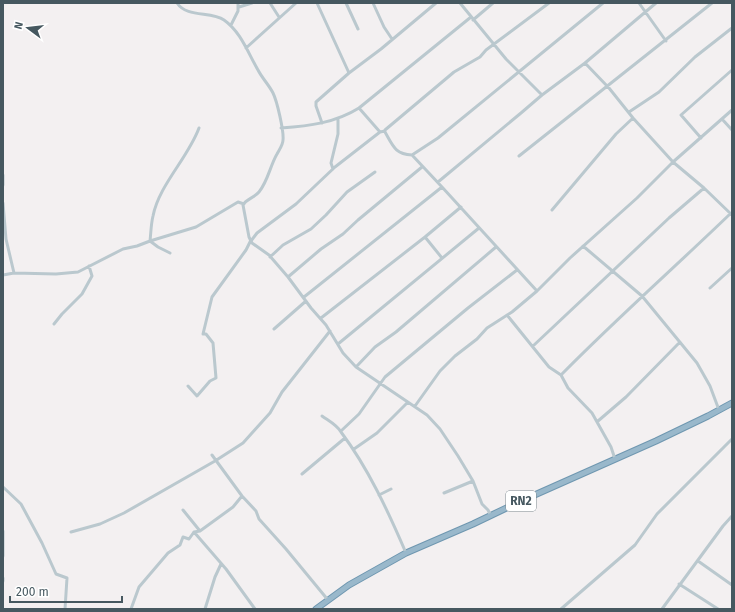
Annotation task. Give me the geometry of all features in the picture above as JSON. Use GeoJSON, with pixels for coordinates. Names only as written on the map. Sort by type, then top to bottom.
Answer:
{"type":"FeatureCollection","features":[{"type":"Feature","properties":{"kind":"highway","name":"RN2"},"geometry":{"type":"LineString","coordinates":[[316,609],[349,585],[406,553],[669,435],[732,403]]}},
{"type":"Feature","properties":{"kind":"street"},"geometry":{"type":"LineString","coordinates":[[177,3],[187,11],[219,17],[231,25],[273,93],[284,140],[271,166],[267,179],[258,193],[244,204],[243,209],[245,220],[251,241],[270,256],[288,277],[311,308],[321,318],[338,344],[356,367],[415,406],[427,415],[440,429],[473,481],[482,504],[491,516]]}},
{"type":"Feature","properties":{"kind":"street"},"geometry":{"type":"LineString","coordinates":[[231,25],[239,5],[252,3]]}},
{"type":"Feature","properties":{"kind":"street"},"geometry":{"type":"LineString","coordinates":[[270,3],[279,17]]}},
{"type":"Feature","properties":{"kind":"street"},"geometry":{"type":"LineString","coordinates":[[246,48],[296,3]]}},
{"type":"Feature","properties":{"kind":"street"},"geometry":{"type":"LineString","coordinates":[[317,3],[349,73]]}},
{"type":"Feature","properties":{"kind":"street"},"geometry":{"type":"LineString","coordinates":[[346,3],[358,28]]}},
{"type":"Feature","properties":{"kind":"street"},"geometry":{"type":"LineString","coordinates":[[373,3],[384,27],[392,39]]}},
{"type":"Feature","properties":{"kind":"street"},"geometry":{"type":"LineString","coordinates":[[322,123],[316,102],[349,73],[436,3]]}},
{"type":"Feature","properties":{"kind":"street"},"geometry":{"type":"LineString","coordinates":[[460,3],[506,59],[520,71],[542,95]]}},
{"type":"Feature","properties":{"kind":"street"},"geometry":{"type":"LineString","coordinates":[[281,128],[305,126],[338,119],[360,108],[472,18],[493,3]]}},
{"type":"Feature","properties":{"kind":"street"},"geometry":{"type":"LineString","coordinates":[[188,386],[197,396],[210,380],[216,378],[213,343],[206,334],[203,334],[210,303],[212,297],[257,233],[296,204],[333,169],[380,132],[385,131],[454,72],[480,57],[494,44],[549,3]]}},
{"type":"Feature","properties":{"kind":"street"},"geometry":{"type":"LineString","coordinates":[[385,131],[396,151],[402,154],[412,155],[438,138],[603,3]]}},
{"type":"Feature","properties":{"kind":"street"},"geometry":{"type":"LineString","coordinates":[[639,3],[666,41]]}},
{"type":"Feature","properties":{"kind":"street"},"geometry":{"type":"LineString","coordinates":[[438,182],[542,95],[585,63],[656,3]]}},
{"type":"Feature","properties":{"kind":"street"},"geometry":{"type":"LineString","coordinates":[[519,156],[666,41],[712,3]]}},
{"type":"Feature","properties":{"kind":"street"},"geometry":{"type":"LineString","coordinates":[[629,112],[659,92],[695,57],[732,28]]}},
{"type":"Feature","properties":{"kind":"street"},"geometry":{"type":"LineString","coordinates":[[561,375],[642,296],[731,215],[704,188],[673,162],[585,63]]}},
{"type":"Feature","properties":{"kind":"street"},"geometry":{"type":"LineString","coordinates":[[701,138],[680,115],[732,70]]}},
{"type":"Feature","properties":{"kind":"street"},"geometry":{"type":"LineString","coordinates":[[360,108],[380,132]]}},
{"type":"Feature","properties":{"kind":"street"},"geometry":{"type":"LineString","coordinates":[[415,406],[440,371],[455,356],[477,339],[486,328],[507,315],[537,291],[673,162],[732,110]]}},
{"type":"Feature","properties":{"kind":"street"},"geometry":{"type":"LineString","coordinates":[[552,210],[616,134],[633,118]]}},
{"type":"Feature","properties":{"kind":"street"},"geometry":{"type":"LineString","coordinates":[[333,169],[331,163],[338,134],[338,119]]}},
{"type":"Feature","properties":{"kind":"street"},"geometry":{"type":"LineString","coordinates":[[722,119],[732,130]]}},
{"type":"Feature","properties":{"kind":"street"},"geometry":{"type":"LineString","coordinates":[[150,241],[153,215],[158,202],[181,163],[199,128]]}},
{"type":"Feature","properties":{"kind":"street"},"geometry":{"type":"LineString","coordinates":[[412,155],[461,207],[516,270],[537,291]]}},
{"type":"Feature","properties":{"kind":"street"},"geometry":{"type":"LineString","coordinates":[[288,277],[321,249],[343,234],[422,167]]}},
{"type":"Feature","properties":{"kind":"street"},"geometry":{"type":"LineString","coordinates":[[270,256],[283,245],[311,229],[347,192],[374,172]]}},
{"type":"Feature","properties":{"kind":"street"},"geometry":{"type":"LineString","coordinates":[[3,175],[3,185]]}},
{"type":"Feature","properties":{"kind":"street"},"geometry":{"type":"LineString","coordinates":[[304,297],[442,187]]}},
{"type":"Feature","properties":{"kind":"street"},"geometry":{"type":"LineString","coordinates":[[533,346],[669,218],[704,188]]}},
{"type":"Feature","properties":{"kind":"street"},"geometry":{"type":"LineString","coordinates":[[3,275],[14,272],[56,274],[78,272],[123,249],[196,227],[238,202],[244,204]]}},
{"type":"Feature","properties":{"kind":"street"},"geometry":{"type":"LineString","coordinates":[[3,203],[6,239],[14,272]]}},
{"type":"Feature","properties":{"kind":"street"},"geometry":{"type":"LineString","coordinates":[[321,318],[461,207]]}},
{"type":"Feature","properties":{"kind":"street"},"geometry":{"type":"LineString","coordinates":[[338,344],[479,228]]}},
{"type":"Feature","properties":{"kind":"street"},"geometry":{"type":"LineString","coordinates":[[425,237],[442,258]]}},
{"type":"Feature","properties":{"kind":"street"},"geometry":{"type":"LineString","coordinates":[[150,241],[158,248],[170,253]]}},
{"type":"Feature","properties":{"kind":"street"},"geometry":{"type":"LineString","coordinates":[[583,246],[642,296],[697,364],[710,386],[719,410]]}},
{"type":"Feature","properties":{"kind":"street"},"geometry":{"type":"LineString","coordinates":[[356,367],[375,347],[396,332],[496,247]]}},
{"type":"Feature","properties":{"kind":"street"},"geometry":{"type":"LineString","coordinates":[[54,324],[82,294],[92,276],[89,266]]}},
{"type":"Feature","properties":{"kind":"street"},"geometry":{"type":"LineString","coordinates":[[710,288],[732,268]]}},
{"type":"Feature","properties":{"kind":"street"},"geometry":{"type":"LineString","coordinates":[[341,431],[359,414],[385,377],[516,270]]}},
{"type":"Feature","properties":{"kind":"street"},"geometry":{"type":"LineString","coordinates":[[274,330],[306,301]]}},
{"type":"Feature","properties":{"kind":"street"},"geometry":{"type":"LineString","coordinates":[[507,315],[549,367],[561,375],[568,388],[586,406],[598,421],[612,447],[615,459]]}},
{"type":"Feature","properties":{"kind":"street"},"geometry":{"type":"LineString","coordinates":[[71,532],[100,524],[124,513],[215,461],[243,443],[270,413],[282,392],[330,331]]}},
{"type":"Feature","properties":{"kind":"street"},"geometry":{"type":"LineString","coordinates":[[598,421],[626,397],[680,342]]}},
{"type":"Feature","properties":{"kind":"street"},"geometry":{"type":"LineString","coordinates":[[354,449],[377,433],[408,402]]}},
{"type":"Feature","properties":{"kind":"street"},"geometry":{"type":"LineString","coordinates":[[322,416],[341,431],[354,449],[369,475],[406,553]]}},
{"type":"Feature","properties":{"kind":"street"},"geometry":{"type":"LineString","coordinates":[[302,474],[345,438]]}},
{"type":"Feature","properties":{"kind":"street"},"geometry":{"type":"LineString","coordinates":[[561,609],[635,545],[657,514],[732,439]]}},
{"type":"Feature","properties":{"kind":"street"},"geometry":{"type":"LineString","coordinates":[[212,455],[242,496],[256,511],[259,519],[328,600]]}},
{"type":"Feature","properties":{"kind":"street"},"geometry":{"type":"LineString","coordinates":[[444,493],[473,481]]}},
{"type":"Feature","properties":{"kind":"street"},"geometry":{"type":"LineString","coordinates":[[3,487],[21,504],[42,543],[56,574],[67,578],[65,609]]}},
{"type":"Feature","properties":{"kind":"street"},"geometry":{"type":"LineString","coordinates":[[379,495],[391,489]]}},
{"type":"Feature","properties":{"kind":"street"},"geometry":{"type":"LineString","coordinates":[[131,609],[139,586],[168,553],[180,545],[183,537],[189,539],[194,532],[200,531],[233,506],[242,496]]}},
{"type":"Feature","properties":{"kind":"street"},"geometry":{"type":"LineString","coordinates":[[183,510],[200,531]]}},
{"type":"Feature","properties":{"kind":"street"},"geometry":{"type":"LineString","coordinates":[[668,609],[663,608],[723,526],[731,518]]}},
{"type":"Feature","properties":{"kind":"street"},"geometry":{"type":"LineString","coordinates":[[3,531],[3,556]]}},
{"type":"Feature","properties":{"kind":"street"},"geometry":{"type":"LineString","coordinates":[[194,532],[226,569],[255,609]]}},
{"type":"Feature","properties":{"kind":"street"},"geometry":{"type":"LineString","coordinates":[[698,561],[732,585]]}},
{"type":"Feature","properties":{"kind":"street"},"geometry":{"type":"LineString","coordinates":[[205,609],[215,577],[221,564]]}},
{"type":"Feature","properties":{"kind":"street"},"geometry":{"type":"LineString","coordinates":[[680,584],[718,609]]}}]}
